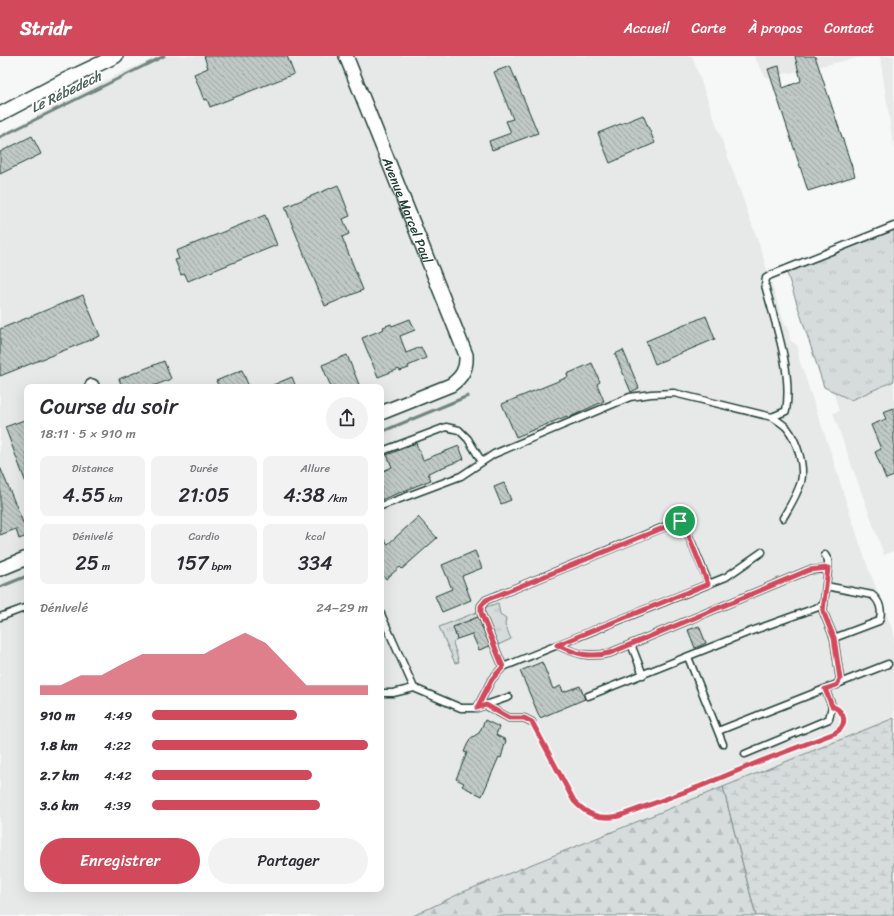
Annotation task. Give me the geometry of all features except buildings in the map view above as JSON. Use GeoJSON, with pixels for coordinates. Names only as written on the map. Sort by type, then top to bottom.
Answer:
{"type":"FeatureCollection","features":[{"type":"Feature","properties":{"kind":"street"},"geometry":{"type":"LineString","coordinates":[[0,114],[61,82],[116,56]]}},
{"type":"Feature","properties":{"kind":"street","name":"Avenue Marcel Paul"},"geometry":{"type":"LineString","coordinates":[[346,56],[464,346],[467,364],[459,380],[451,385],[384,413]]}},
{"type":"Feature","properties":{"kind":"street"},"geometry":{"type":"LineString","coordinates":[[0,569],[24,559]]}},
{"type":"Feature","properties":{"kind":"lane"},"geometry":{"type":"LineString","coordinates":[[772,417],[786,411],[789,397],[784,361],[765,285],[766,278],[770,275],[894,226]]}},
{"type":"Feature","properties":{"kind":"lane"},"geometry":{"type":"LineString","coordinates":[[384,505],[461,476],[494,454],[630,397],[674,393],[772,417],[787,428],[800,455],[802,480],[795,498],[783,518]]}},
{"type":"Feature","properties":{"kind":"lane"},"geometry":{"type":"LineString","coordinates":[[384,451],[446,427],[459,430],[468,439],[482,462]]}},
{"type":"Feature","properties":{"kind":"lane"},"geometry":{"type":"LineString","coordinates":[[503,667],[481,613],[481,606],[486,600],[683,519],[708,584]]}},
{"type":"Feature","properties":{"kind":"lane"},"geometry":{"type":"LineString","coordinates":[[477,708],[492,679],[503,667],[708,584],[738,570],[762,552]]}},
{"type":"Feature","properties":{"kind":"lane"},"geometry":{"type":"LineString","coordinates":[[826,555],[828,560],[828,568],[823,611],[834,638],[840,679],[837,685]]}},
{"type":"Feature","properties":{"kind":"lane"},"geometry":{"type":"LineString","coordinates":[[557,645],[579,654],[595,656],[610,653],[809,570],[828,568]]}},
{"type":"Feature","properties":{"kind":"lane"},"geometry":{"type":"LineString","coordinates":[[826,586],[872,595],[876,599],[881,611],[880,621],[834,638]]}},
{"type":"Feature","properties":{"kind":"lane"},"geometry":{"type":"LineString","coordinates":[[588,696],[749,632],[824,605]]}},
{"type":"Feature","properties":{"kind":"lane"},"geometry":{"type":"LineString","coordinates":[[0,617],[24,607]]}},
{"type":"Feature","properties":{"kind":"lane"},"geometry":{"type":"LineString","coordinates":[[384,621],[414,688]]}},
{"type":"Feature","properties":{"kind":"lane"},"geometry":{"type":"LineString","coordinates":[[631,644],[643,674]]}},
{"type":"Feature","properties":{"kind":"lane"},"geometry":{"type":"LineString","coordinates":[[688,657],[723,744]]}},
{"type":"Feature","properties":{"kind":"lane"},"geometry":{"type":"LineString","coordinates":[[718,731],[888,664]]}},
{"type":"Feature","properties":{"kind":"lane"},"geometry":{"type":"LineString","coordinates":[[384,693],[393,693],[414,688],[461,708],[477,708],[509,697]]}},
{"type":"Feature","properties":{"kind":"lane"},"geometry":{"type":"LineString","coordinates":[[745,754],[829,719],[832,706],[825,689]]}},
{"type":"Feature","properties":{"kind":"lane"},"geometry":{"type":"LineString","coordinates":[[486,705],[509,718],[524,718],[532,722]]}},
{"type":"Feature","properties":{"kind":"path"},"geometry":{"type":"LineString","coordinates":[[532,722],[574,801],[583,811],[594,816],[608,818],[619,816],[701,786],[835,733],[840,730],[844,722],[844,715],[839,709],[832,706]]}},
{"type":"Feature","properties":{"kind":"shaded area"},"geometry":{"type":"Polygon","coordinates":[[[159,56],[692,56],[760,247],[785,326],[788,325],[790,340],[798,346],[799,359],[866,562],[894,634],[894,718],[463,892],[413,916],[0,916],[0,135],[108,79],[159,56]]]}},
{"type":"Feature","properties":{"kind":"shaded area"},"geometry":{"type":"Polygon","coordinates":[[[754,56],[866,56],[766,78],[754,56]]]}},
{"type":"Feature","properties":{"kind":"shaded area"},"geometry":{"type":"Polygon","coordinates":[[[880,56],[894,56],[894,150],[880,56]]]}},
{"type":"Feature","properties":{"kind":"shaded area"},"geometry":{"type":"Polygon","coordinates":[[[894,381],[894,551],[884,555],[833,413],[839,411],[834,394],[838,393],[851,400],[894,381]]]}},
{"type":"Feature","properties":{"kind":"green space"},"geometry":{"type":"Polygon","coordinates":[[[894,230],[894,381],[851,400],[824,387],[787,273],[894,230]]]}},
{"type":"Feature","properties":{"kind":"green space"},"geometry":{"type":"Polygon","coordinates":[[[498,603],[500,614],[506,618],[505,625],[511,639],[498,645],[484,611],[486,607],[498,603]]]}},
{"type":"Feature","properties":{"kind":"green space"},"geometry":{"type":"Polygon","coordinates":[[[477,612],[480,616],[453,627],[457,639],[453,643],[459,662],[455,663],[439,627],[477,612]]]}},
{"type":"Feature","properties":{"kind":"green space"},"geometry":{"type":"Polygon","coordinates":[[[894,718],[894,916],[756,916],[723,787],[894,718]]]}},
{"type":"Feature","properties":{"kind":"green space"},"geometry":{"type":"Polygon","coordinates":[[[723,787],[756,916],[413,916],[463,892],[723,787]]]}},
{"type":"Feature","properties":{"kind":"waterway","name":"Le Rébedech"},"geometry":{"type":"LineString","coordinates":[[0,137],[164,56]]}},
{"type":"Feature","properties":{"kind":"waterway"},"geometry":{"type":"LineString","coordinates":[[384,431],[468,396]]}},
{"type":"Feature","properties":{"kind":"waterway"},"geometry":{"type":"LineString","coordinates":[[0,587],[24,577]]}},
{"type":"Feature","properties":{"kind":"route"},"geometry":{"type":"LineString","coordinates":[[680,521],[688,534],[708,584],[557,645],[579,654],[595,656],[610,653],[809,570],[828,568],[823,611],[834,638],[840,679],[837,685],[825,689],[832,706],[839,709],[844,715],[844,722],[840,730],[835,733],[701,786],[619,816],[608,818],[594,816],[583,811],[574,801],[532,722],[524,718],[509,718],[486,705],[477,708],[492,679],[503,667],[481,613],[481,606],[486,600],[680,521]]}}]}
